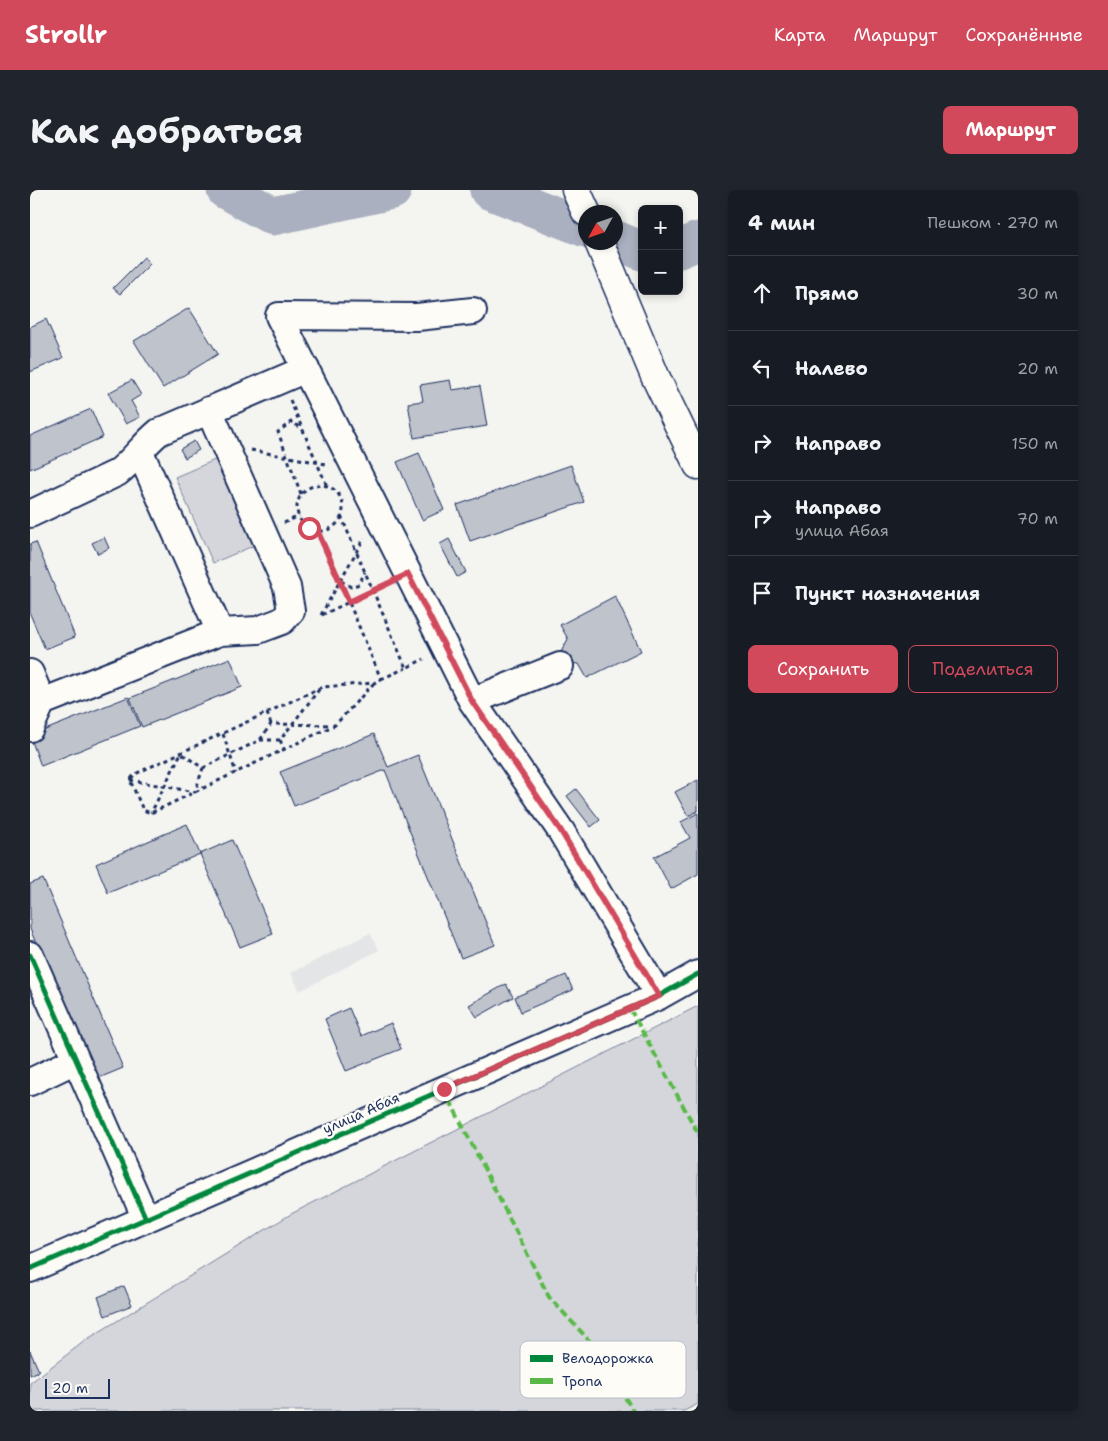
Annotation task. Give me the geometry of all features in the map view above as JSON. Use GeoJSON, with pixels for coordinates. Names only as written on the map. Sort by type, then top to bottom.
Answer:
{"type":"FeatureCollection","features":[{"type":"Feature","properties":{"kind":"main road"},"geometry":{"type":"LineString","coordinates":[[576,190],[583,205]]}},
{"type":"Feature","properties":{"kind":"main road"},"geometry":{"type":"LineString","coordinates":[[601,250],[655,376],[698,465]]}},
{"type":"Feature","properties":{"kind":"street"},"geometry":{"type":"LineString","coordinates":[[473,310],[417,318],[279,316],[472,701],[561,831],[659,996]]}},
{"type":"Feature","properties":{"kind":"street"},"geometry":{"type":"LineString","coordinates":[[30,514],[117,473],[129,464],[148,441],[159,432],[306,369]]}},
{"type":"Feature","properties":{"kind":"street"},"geometry":{"type":"LineString","coordinates":[[30,728],[42,702],[220,632],[258,630],[282,621],[291,611],[287,587],[209,410]]}},
{"type":"Feature","properties":{"kind":"street"},"geometry":{"type":"LineString","coordinates":[[140,452],[220,632]]}},
{"type":"Feature","properties":{"kind":"street"},"geometry":{"type":"LineString","coordinates":[[472,701],[560,666]]}},
{"type":"Feature","properties":{"kind":"street"},"geometry":{"type":"LineString","coordinates":[[30,673],[42,702]]}},
{"type":"Feature","properties":{"kind":"street"},"geometry":{"type":"LineString","coordinates":[[30,955],[146,1219]]}},
{"type":"Feature","properties":{"kind":"street","name":"улица Абая"},"geometry":{"type":"LineString","coordinates":[[30,1269],[659,996],[698,974]]}},
{"type":"Feature","properties":{"kind":"street"},"geometry":{"type":"LineString","coordinates":[[30,1082],[76,1060]]}},
{"type":"Feature","properties":{"kind":"path"},"geometry":{"type":"LineString","coordinates":[[281,380],[328,486],[339,495],[342,510],[337,523],[331,528],[317,530],[309,528],[298,516],[298,501],[301,494],[313,486],[328,486]]}},
{"type":"Feature","properties":{"kind":"path"},"geometry":{"type":"LineString","coordinates":[[301,494],[278,432],[291,422],[302,428]]}},
{"type":"Feature","properties":{"kind":"path"},"geometry":{"type":"LineString","coordinates":[[243,449],[356,470]]}},
{"type":"Feature","properties":{"kind":"path"},"geometry":{"type":"LineString","coordinates":[[378,513],[321,616],[408,574]]}},
{"type":"Feature","properties":{"kind":"path"},"geometry":{"type":"LineString","coordinates":[[284,523],[298,516]]}},
{"type":"Feature","properties":{"kind":"path"},"geometry":{"type":"LineString","coordinates":[[341,516],[406,668]]}},
{"type":"Feature","properties":{"kind":"path"},"geometry":{"type":"LineString","coordinates":[[317,530],[382,680]]}},
{"type":"Feature","properties":{"kind":"path"},"geometry":{"type":"LineString","coordinates":[[340,581],[351,587],[360,584],[365,572]]}},
{"type":"Feature","properties":{"kind":"path"},"geometry":{"type":"LineString","coordinates":[[130,780],[135,774],[322,687],[374,683],[446,648]]}},
{"type":"Feature","properties":{"kind":"path"},"geometry":{"type":"LineString","coordinates":[[130,780],[143,810],[150,813],[335,725],[374,683]]}},
{"type":"Feature","properties":{"kind":"path"},"geometry":{"type":"LineString","coordinates":[[280,740],[322,687]]}},
{"type":"Feature","properties":{"kind":"path"},"geometry":{"type":"LineString","coordinates":[[267,713],[271,724]]}},
{"type":"Feature","properties":{"kind":"path"},"geometry":{"type":"LineString","coordinates":[[271,724],[335,725]]}},
{"type":"Feature","properties":{"kind":"path"},"geometry":{"type":"LineString","coordinates":[[260,740],[271,724]]}},
{"type":"Feature","properties":{"kind":"path"},"geometry":{"type":"LineString","coordinates":[[223,734],[236,773]]}},
{"type":"Feature","properties":{"kind":"path"},"geometry":{"type":"LineString","coordinates":[[194,792],[203,768],[260,740],[280,740]]}},
{"type":"Feature","properties":{"kind":"path"},"geometry":{"type":"LineString","coordinates":[[280,740],[284,749]]}},
{"type":"Feature","properties":{"kind":"path"},"geometry":{"type":"LineString","coordinates":[[181,753],[203,768]]}},
{"type":"Feature","properties":{"kind":"path"},"geometry":{"type":"LineString","coordinates":[[150,813],[181,753]]}},
{"type":"Feature","properties":{"kind":"path"},"geometry":{"type":"LineString","coordinates":[[130,780],[194,792]]}},
{"type":"Feature","properties":{"kind":"shaded area"},"geometry":{"type":"Polygon","coordinates":[[[217,459],[255,545],[213,563],[175,477],[217,459]]]}},
{"type":"Feature","properties":{"kind":"shaded area"},"geometry":{"type":"Polygon","coordinates":[[[370,933],[379,950],[300,991],[291,973],[370,933]]]}},
{"type":"Feature","properties":{"kind":"shaded area"},"geometry":{"type":"Polygon","coordinates":[[[698,1006],[698,1404],[684,1411],[30,1411],[30,1383],[86,1340],[291,1214],[698,1006]]]}},
{"type":"Feature","properties":{"kind":"building"},"geometry":{"type":"Polygon","coordinates":[[[144,257],[150,264],[120,294],[113,288],[144,257]]]}},
{"type":"Feature","properties":{"kind":"building"},"geometry":{"type":"Polygon","coordinates":[[[189,308],[218,354],[163,388],[134,341],[189,308]]]}},
{"type":"Feature","properties":{"kind":"building"},"geometry":{"type":"Polygon","coordinates":[[[46,319],[63,358],[30,372],[30,327],[46,319]]]}},
{"type":"Feature","properties":{"kind":"building"},"geometry":{"type":"Polygon","coordinates":[[[132,380],[141,395],[131,401],[140,417],[126,424],[108,393],[132,380]]]}},
{"type":"Feature","properties":{"kind":"building"},"geometry":{"type":"Polygon","coordinates":[[[450,380],[452,390],[480,386],[487,426],[414,438],[408,403],[423,401],[420,385],[450,380]]]}},
{"type":"Feature","properties":{"kind":"building"},"geometry":{"type":"Polygon","coordinates":[[[91,409],[103,437],[30,469],[30,436],[91,409]]]}},
{"type":"Feature","properties":{"kind":"building"},"geometry":{"type":"Polygon","coordinates":[[[194,441],[199,450],[185,458],[180,449],[194,441]]]}},
{"type":"Feature","properties":{"kind":"building"},"geometry":{"type":"Polygon","coordinates":[[[419,453],[444,510],[422,520],[397,462],[419,453]]]}},
{"type":"Feature","properties":{"kind":"building"},"geometry":{"type":"Polygon","coordinates":[[[571,465],[584,502],[470,541],[457,505],[571,465]]]}},
{"type":"Feature","properties":{"kind":"building"},"geometry":{"type":"Polygon","coordinates":[[[104,537],[109,548],[98,554],[92,543],[104,537]]]}},
{"type":"Feature","properties":{"kind":"building"},"geometry":{"type":"Polygon","coordinates":[[[449,539],[466,572],[457,577],[440,544],[449,539]]]}},
{"type":"Feature","properties":{"kind":"building"},"geometry":{"type":"Polygon","coordinates":[[[36,542],[75,637],[45,649],[30,614],[30,544],[36,542]]]}},
{"type":"Feature","properties":{"kind":"building"},"geometry":{"type":"Polygon","coordinates":[[[615,596],[641,651],[587,678],[579,664],[566,663],[561,652],[568,639],[560,625],[615,596]]]}},
{"type":"Feature","properties":{"kind":"building"},"geometry":{"type":"Polygon","coordinates":[[[230,658],[242,687],[142,727],[130,698],[230,658]]]}},
{"type":"Feature","properties":{"kind":"building"},"geometry":{"type":"Polygon","coordinates":[[[128,697],[140,726],[41,766],[30,736],[128,697]]]}},
{"type":"Feature","properties":{"kind":"building"},"geometry":{"type":"Polygon","coordinates":[[[374,734],[388,767],[418,755],[495,945],[461,958],[385,770],[294,806],[280,772],[374,734]]]}},
{"type":"Feature","properties":{"kind":"building"},"geometry":{"type":"Polygon","coordinates":[[[698,780],[698,811],[688,816],[675,792],[698,780]]]}},
{"type":"Feature","properties":{"kind":"building"},"geometry":{"type":"Polygon","coordinates":[[[576,789],[600,820],[591,827],[567,796],[576,789]]]}},
{"type":"Feature","properties":{"kind":"building"},"geometry":{"type":"Polygon","coordinates":[[[698,813],[698,874],[671,889],[654,857],[690,838],[681,822],[698,813]]]}},
{"type":"Feature","properties":{"kind":"building"},"geometry":{"type":"Polygon","coordinates":[[[187,824],[200,854],[108,893],[96,864],[187,824]]]}},
{"type":"Feature","properties":{"kind":"building"},"geometry":{"type":"Polygon","coordinates":[[[232,840],[273,934],[240,947],[200,854],[232,840]]]}},
{"type":"Feature","properties":{"kind":"building"},"geometry":{"type":"Polygon","coordinates":[[[43,879],[123,1068],[94,1080],[30,929],[30,884],[43,879]]]}},
{"type":"Feature","properties":{"kind":"building"},"geometry":{"type":"Polygon","coordinates":[[[566,975],[573,990],[521,1012],[515,997],[566,975]]]}},
{"type":"Feature","properties":{"kind":"building"},"geometry":{"type":"Polygon","coordinates":[[[506,984],[513,997],[477,1017],[469,1005],[506,984]]]}},
{"type":"Feature","properties":{"kind":"building"},"geometry":{"type":"Polygon","coordinates":[[[349,1008],[361,1036],[391,1023],[401,1049],[346,1071],[325,1019],[349,1008]]]}},
{"type":"Feature","properties":{"kind":"building"},"geometry":{"type":"Polygon","coordinates":[[[124,1286],[132,1305],[105,1316],[98,1297],[124,1286]]]}},
{"type":"Feature","properties":{"kind":"building"},"geometry":{"type":"Polygon","coordinates":[[[30,1351],[39,1371],[30,1375],[30,1351]]]}},
{"type":"Feature","properties":{"kind":"waterway"},"geometry":{"type":"LineString","coordinates":[[226,190],[273,216],[392,190]]}},
{"type":"Feature","properties":{"kind":"waterway"},"geometry":{"type":"LineString","coordinates":[[489,190],[578,225]]}},
{"type":"Feature","properties":{"kind":"waterway"},"geometry":{"type":"LineString","coordinates":[[683,247],[698,241]]}},
{"type":"Feature","properties":{"kind":"waterway"},"geometry":{"type":"LineString","coordinates":[[623,243],[640,250]]}},
{"type":"Feature","properties":{"kind":"marked path"},"geometry":{"type":"LineString","coordinates":[[630,1009],[698,1133]]}},
{"type":"Feature","properties":{"kind":"marked path"},"geometry":{"type":"LineString","coordinates":[[444,1089],[549,1297],[590,1341]]}},
{"type":"Feature","properties":{"kind":"marked path"},"geometry":{"type":"LineString","coordinates":[[625,1398],[633,1411]]}},
{"type":"Feature","properties":{"kind":"cycle path"},"geometry":{"type":"LineString","coordinates":[[30,955],[146,1219]]}},
{"type":"Feature","properties":{"kind":"cycle path"},"geometry":{"type":"LineString","coordinates":[[30,1269],[659,996],[698,974]]}},
{"type":"Feature","properties":{"kind":"route"},"geometry":{"type":"LineString","coordinates":[[309,528],[317,530],[349,602],[408,574],[472,701],[561,831],[659,996],[444,1089]]}}]}
